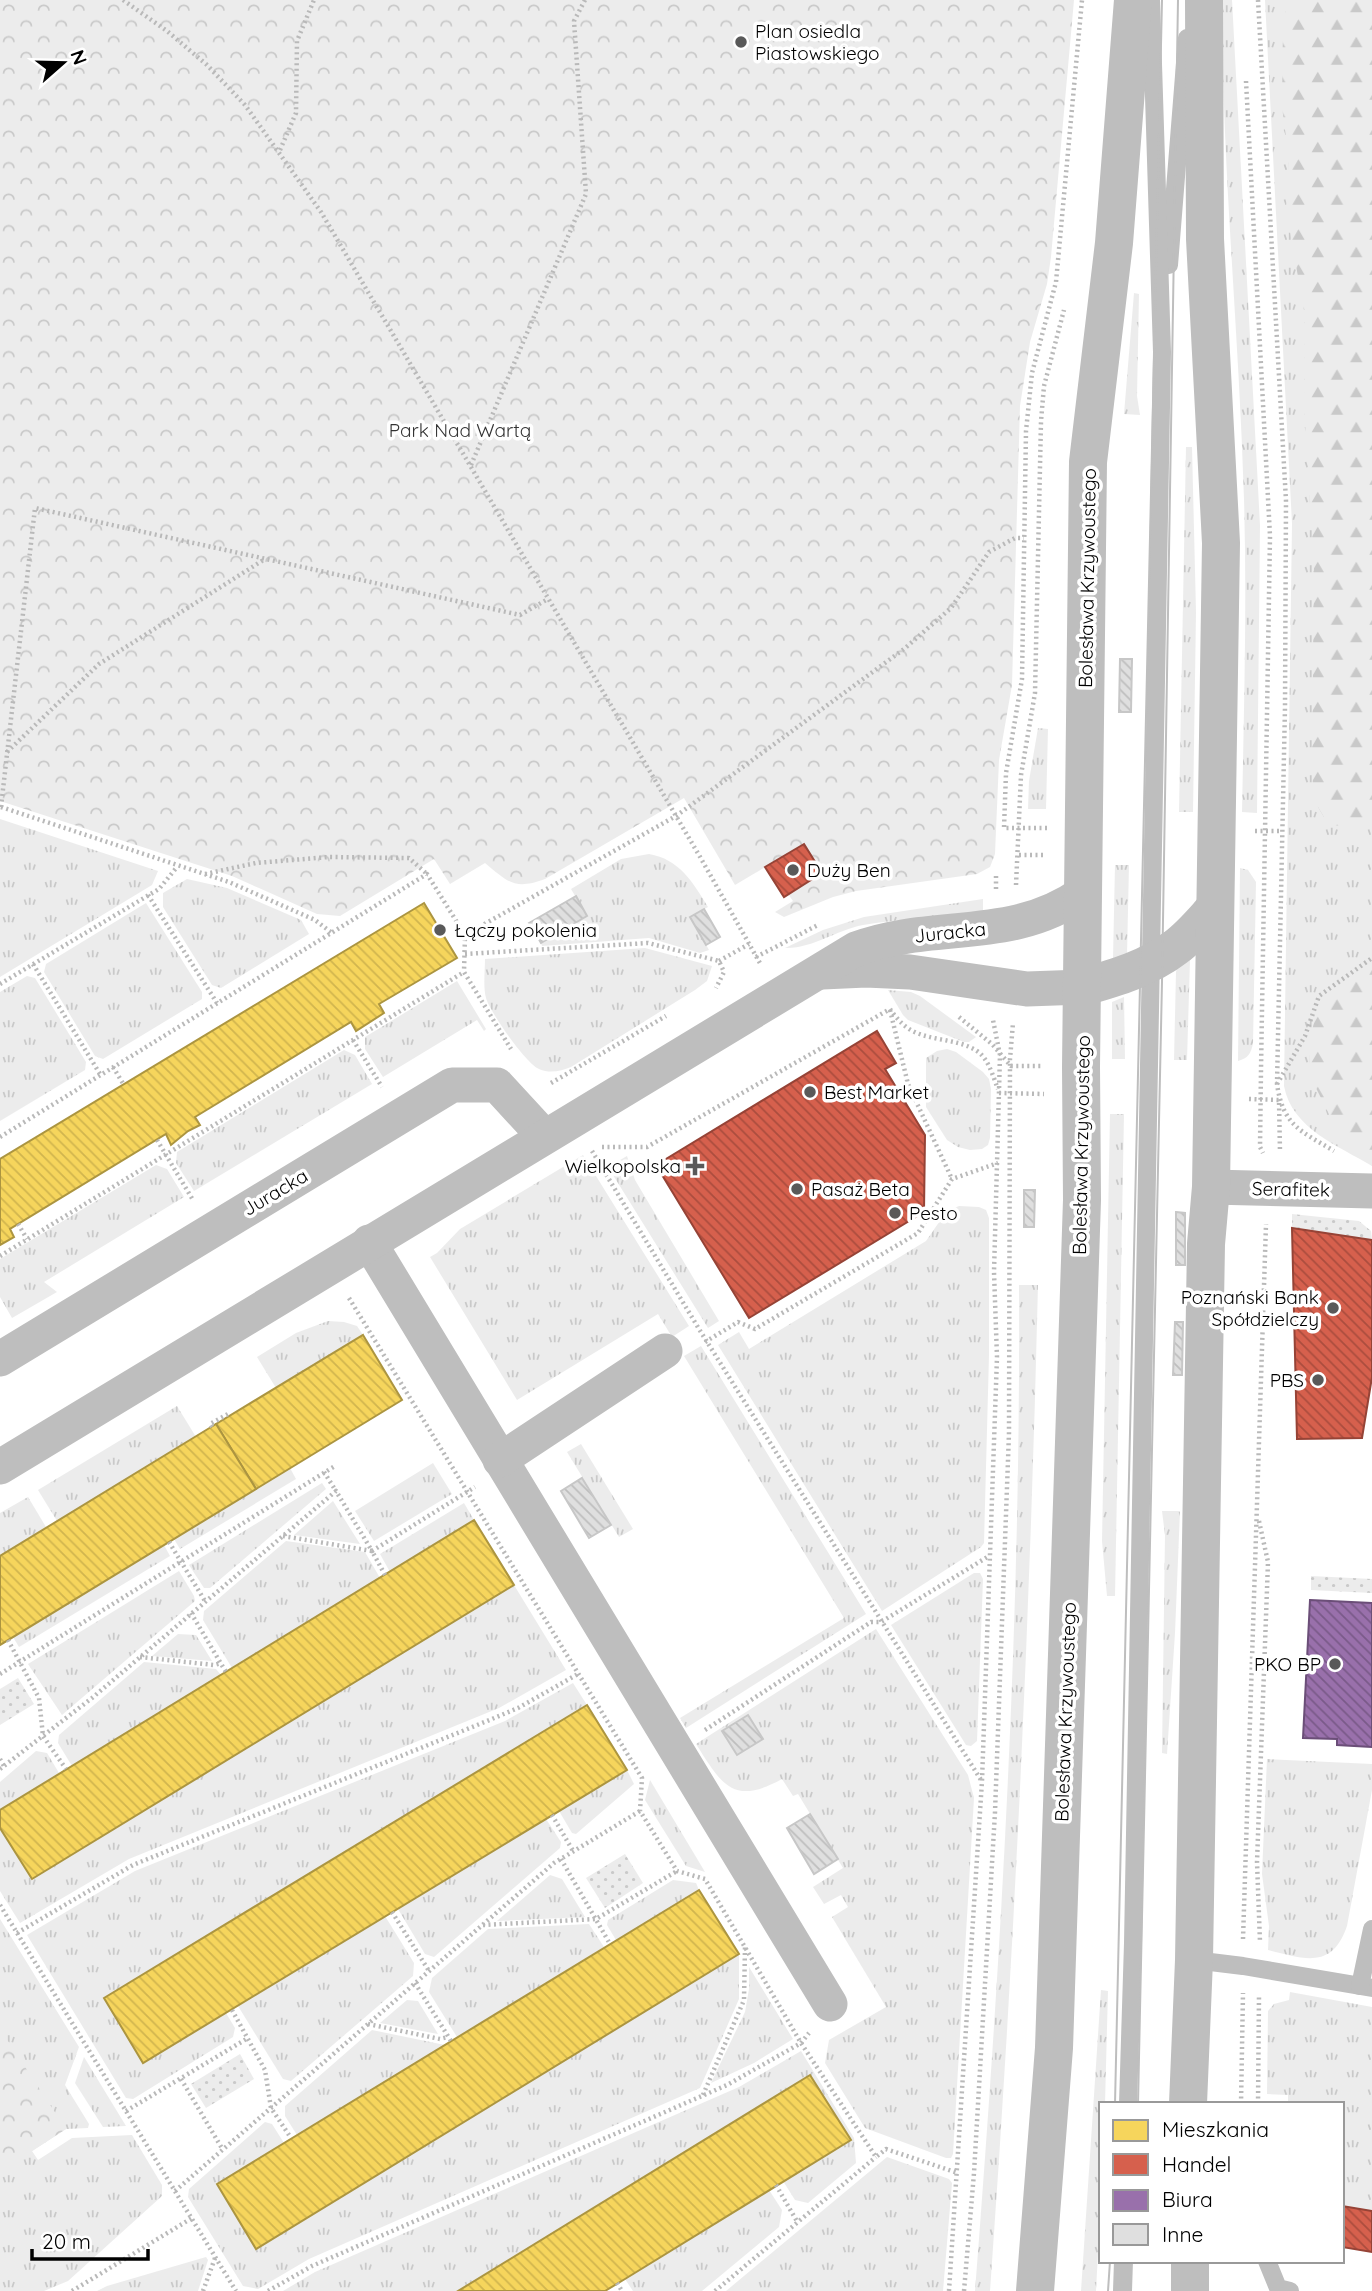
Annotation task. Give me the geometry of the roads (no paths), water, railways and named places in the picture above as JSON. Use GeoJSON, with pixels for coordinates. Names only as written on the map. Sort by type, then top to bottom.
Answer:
{"type":"FeatureCollection","features":[{"type":"Feature","properties":{"kind":"street","name":"Bolesława Krzywoustego"},"geometry":{"type":"LineString","coordinates":[[1035,2291],[1054,2035],[1082,1199],[1088,462],[1114,243],[1133,0]]}},
{"type":"Feature","properties":{"kind":"street"},"geometry":{"type":"LineString","coordinates":[[1188,2102],[1194,1961],[1206,1244],[1211,1187],[1221,543],[1205,239],[1204,0]]}},
{"type":"Feature","properties":{"kind":"street","name":"Juracka"},"geometry":{"type":"LineString","coordinates":[[0,1467],[856,949],[883,939],[1020,923],[1068,904],[1083,893]]}},
{"type":"Feature","properties":{"kind":"street"},"geometry":{"type":"LineString","coordinates":[[1083,987],[1119,977],[1151,962],[1176,947],[1215,908]]}},
{"type":"Feature","properties":{"kind":"street","name":"Juracka"},"geometry":{"type":"LineString","coordinates":[[818,972],[910,972],[1027,989],[1083,987]]}},
{"type":"Feature","properties":{"kind":"street","name":"Juracka"},"geometry":{"type":"LineString","coordinates":[[0,1359],[452,1085],[497,1085],[544,1136]]}},
{"type":"Feature","properties":{"kind":"street","name":"Serafitek"},"geometry":{"type":"LineString","coordinates":[[1211,1187],[1372,1191]]}},
{"type":"Feature","properties":{"kind":"street"},"geometry":{"type":"LineString","coordinates":[[369,1242],[830,2004]]}},
{"type":"Feature","properties":{"kind":"street"},"geometry":{"type":"LineString","coordinates":[[500,1460],[665,1351]]}},
{"type":"Feature","properties":{"kind":"street"},"geometry":{"type":"LineString","coordinates":[[1190,2263],[1190,2291]]}},
{"type":"Feature","properties":{"kind":"lane"},"geometry":{"type":"LineString","coordinates":[[1128,2102],[1134,1929],[1162,352],[1150,0]]}},
{"type":"Feature","properties":{"kind":"lane"},"geometry":{"type":"LineString","coordinates":[[1162,352],[1190,0]]}},
{"type":"Feature","properties":{"kind":"lane"},"geometry":{"type":"LineString","coordinates":[[1194,1961],[1251,1967],[1366,1987],[1372,1929]]}},
{"type":"Feature","properties":{"kind":"lane"},"geometry":{"type":"LineString","coordinates":[[1122,2291],[1123,2263]]}},
{"type":"Feature","properties":{"kind":"lane"},"geometry":{"type":"LineString","coordinates":[[1268,2263],[1278,2288],[1290,2291]]}},
{"type":"Feature","properties":{"kind":"tram line"},"geometry":{"type":"LineString","coordinates":[[1115,2102],[1162,0]]}},
{"type":"Feature","properties":{"kind":"tram line"},"geometry":{"type":"LineString","coordinates":[[1138,2102],[1162,982],[1178,0]]}},
{"type":"Feature","properties":{"kind":"tram line"},"geometry":{"type":"LineString","coordinates":[[1108,2291],[1110,2263]]}},
{"type":"Feature","properties":{"kind":"tram line"},"geometry":{"type":"LineString","coordinates":[[1131,2291],[1132,2263]]}},
{"type":"Feature","properties":{"kind":"place","name":"Plan osiedla Piastowskiego"},"geometry":{"type":"Point","coordinates":[741,42]}},
{"type":"Feature","properties":{"kind":"place","name":"Duży Ben"},"geometry":{"type":"Point","coordinates":[793,870]}},
{"type":"Feature","properties":{"kind":"place","name":"Łączy pokolenia"},"geometry":{"type":"Point","coordinates":[440,930]}},
{"type":"Feature","properties":{"kind":"place","name":"Best Market"},"geometry":{"type":"Point","coordinates":[810,1092]}},
{"type":"Feature","properties":{"kind":"place","name":"Wielkopolska"},"geometry":{"type":"Point","coordinates":[695,1166]}},
{"type":"Feature","properties":{"kind":"place","name":"Pasaż Beta"},"geometry":{"type":"Point","coordinates":[797,1189]}},
{"type":"Feature","properties":{"kind":"place","name":"Pesto"},"geometry":{"type":"Point","coordinates":[895,1213]}},
{"type":"Feature","properties":{"kind":"place","name":"Poznański Bank Spółdzielczy"},"geometry":{"type":"Point","coordinates":[1333,1308]}},
{"type":"Feature","properties":{"kind":"place","name":"PBS"},"geometry":{"type":"Point","coordinates":[1318,1380]}},
{"type":"Feature","properties":{"kind":"place","name":"PKO BP"},"geometry":{"type":"Point","coordinates":[1335,1664]}},
{"type":"Feature","properties":{"kind":"park label","name":"Park Nad Wartą"},"geometry":{"type":"Point","coordinates":[460,430]}}]}
